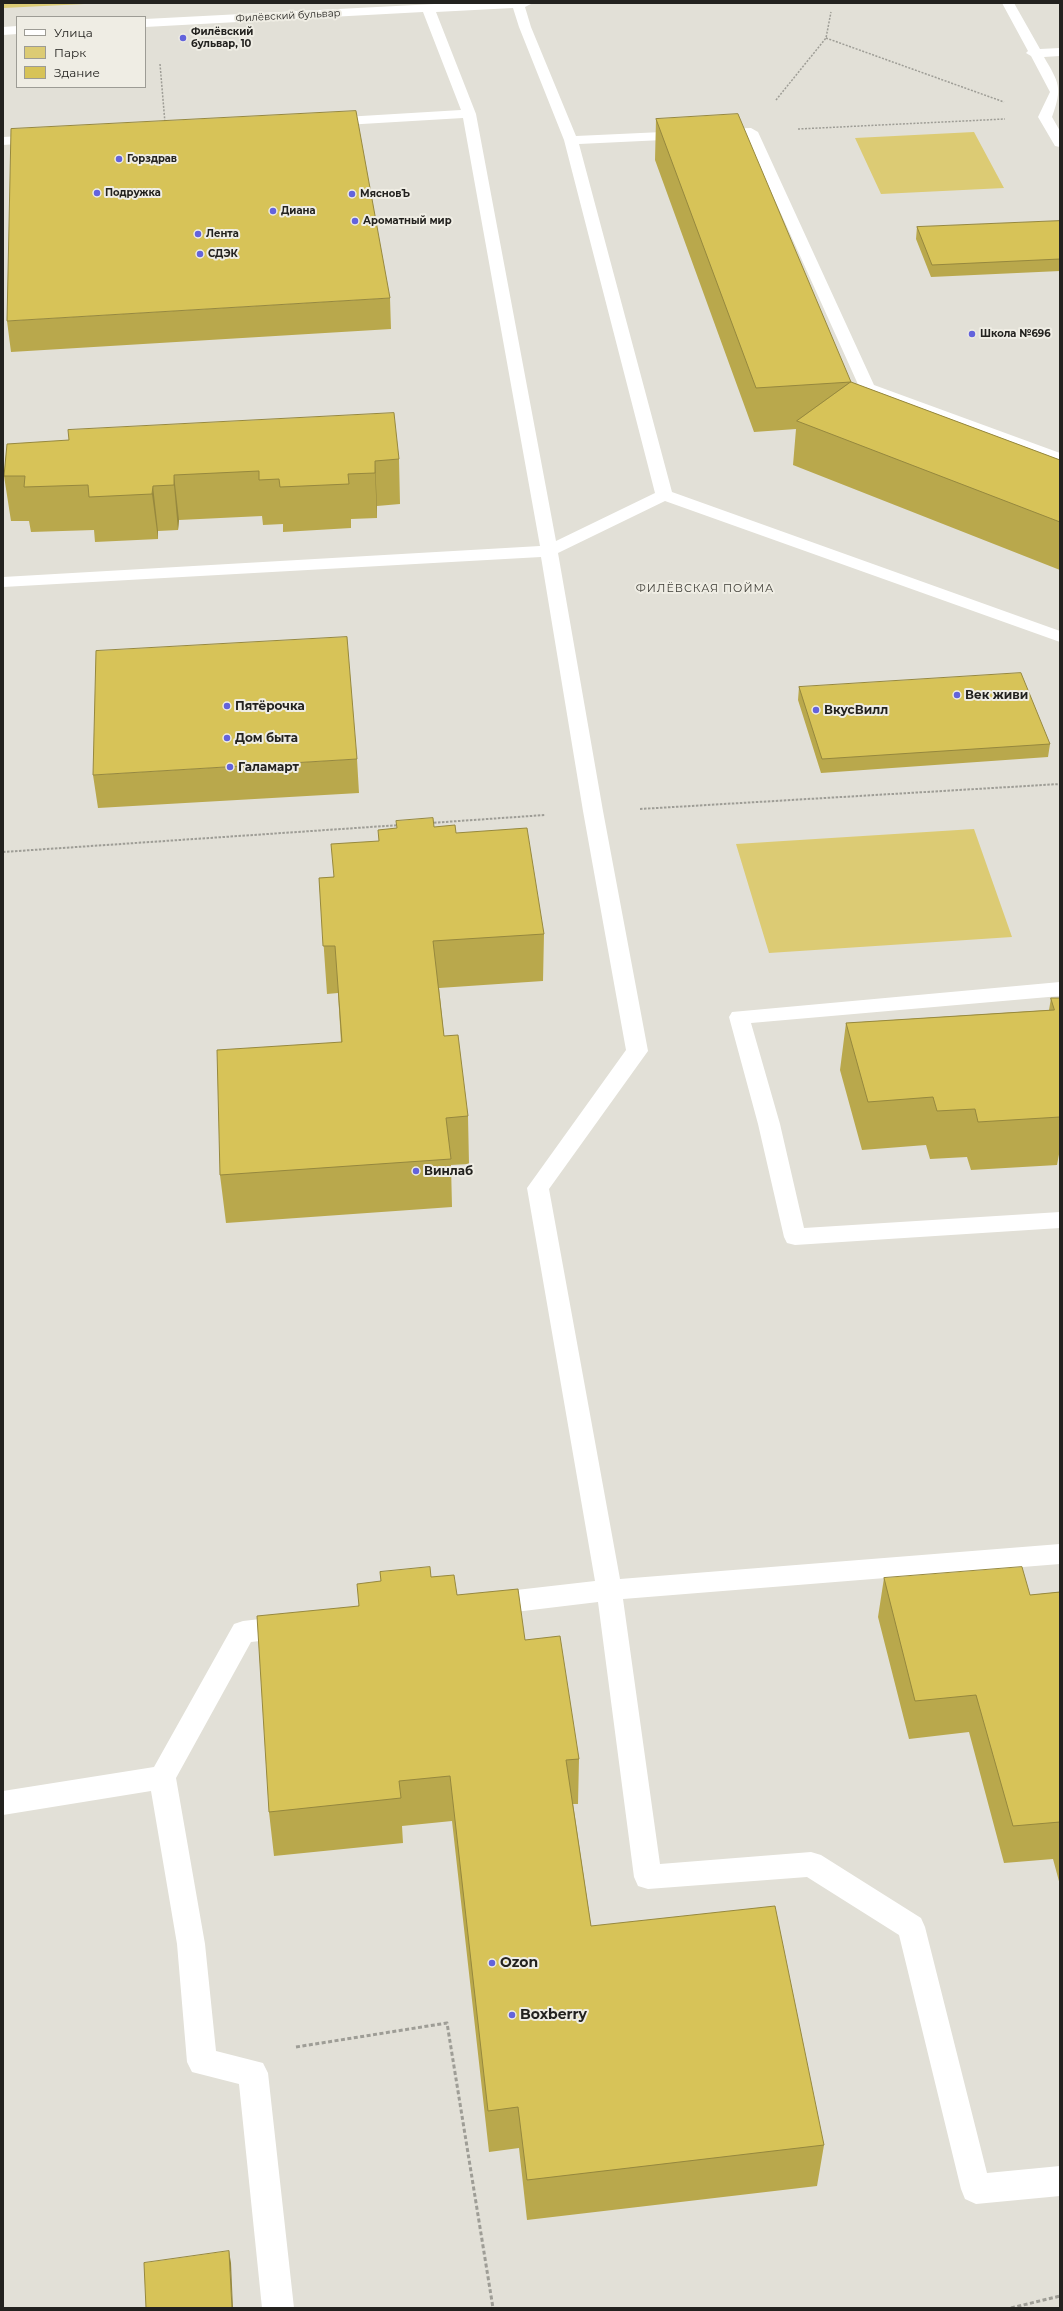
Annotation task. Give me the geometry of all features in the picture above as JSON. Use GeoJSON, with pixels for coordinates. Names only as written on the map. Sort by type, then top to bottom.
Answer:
{"type":"FeatureCollection","features":[{"type":"Feature","properties":{"kind":"street"},"geometry":{"type":"LineString","coordinates":[[518,3],[525,27],[571,140],[664,494]]}},
{"type":"Feature","properties":{"kind":"street","name":"Филёвский бульвар"},"geometry":{"type":"LineString","coordinates":[[146,23],[527,3]]}},
{"type":"Feature","properties":{"kind":"street"},"geometry":{"type":"LineString","coordinates":[[1008,3],[1033,53],[1057,92],[1045,117],[1060,143]]}},
{"type":"Feature","properties":{"kind":"street"},"geometry":{"type":"LineString","coordinates":[[428,8],[469,114],[549,551],[593,811],[637,1051],[538,1188],[609,1590],[648,1877],[811,1864],[910,1927],[976,2189],[1060,2181]]}},
{"type":"Feature","properties":{"kind":"street"},"geometry":{"type":"LineString","coordinates":[[3,31],[16,30]]}},
{"type":"Feature","properties":{"kind":"street"},"geometry":{"type":"LineString","coordinates":[[1033,53],[1060,52]]}},
{"type":"Feature","properties":{"kind":"street"},"geometry":{"type":"LineString","coordinates":[[318,123],[469,114]]}},
{"type":"Feature","properties":{"kind":"street"},"geometry":{"type":"LineString","coordinates":[[571,140],[750,132],[867,388],[1060,459]]}},
{"type":"Feature","properties":{"kind":"street"},"geometry":{"type":"LineString","coordinates":[[3,141],[57,138]]}},
{"type":"Feature","properties":{"kind":"street"},"geometry":{"type":"LineString","coordinates":[[3,582],[549,551],[664,494],[1060,637]]}},
{"type":"Feature","properties":{"kind":"street"},"geometry":{"type":"LineString","coordinates":[[1060,989],[740,1017],[770,1124],[795,1237],[1060,1220]]}},
{"type":"Feature","properties":{"kind":"street"},"geometry":{"type":"LineString","coordinates":[[468,1606],[609,1590],[1060,1554]]}},
{"type":"Feature","properties":{"kind":"street"},"geometry":{"type":"LineString","coordinates":[[278,2308],[253,2073],[202,2062],[191,1944],[162,1777],[243,1632],[313,1624]]}},
{"type":"Feature","properties":{"kind":"street"},"geometry":{"type":"LineString","coordinates":[[3,1803],[162,1777]]}},
{"type":"Feature","properties":{"kind":"path"},"geometry":{"type":"LineString","coordinates":[[750,132],[826,38],[831,12]]}},
{"type":"Feature","properties":{"kind":"path"},"geometry":{"type":"LineString","coordinates":[[826,38],[1045,117]]}},
{"type":"Feature","properties":{"kind":"path"},"geometry":{"type":"LineString","coordinates":[[160,61],[166,124]]}},
{"type":"Feature","properties":{"kind":"path"},"geometry":{"type":"LineString","coordinates":[[750,132],[1045,117]]}},
{"type":"Feature","properties":{"kind":"path"},"geometry":{"type":"LineString","coordinates":[[426,823],[593,811],[1060,784]]}},
{"type":"Feature","properties":{"kind":"path"},"geometry":{"type":"LineString","coordinates":[[3,852],[402,825]]}},
{"type":"Feature","properties":{"kind":"path"},"geometry":{"type":"LineString","coordinates":[[293,2047],[447,2023],[493,2308]]}},
{"type":"Feature","properties":{"kind":"path"},"geometry":{"type":"LineString","coordinates":[[1011,2308],[1060,2296]]}},
{"type":"Feature","properties":{"kind":"green space"},"geometry":{"type":"Polygon","coordinates":[[[3,3],[105,3],[3,8],[3,3]]]}},
{"type":"Feature","properties":{"kind":"green space"},"geometry":{"type":"Polygon","coordinates":[[[974,132],[1004,188],[881,194],[855,138],[974,132]]]}},
{"type":"Feature","properties":{"kind":"green space"},"geometry":{"type":"Polygon","coordinates":[[[974,829],[1012,937],[769,953],[736,844],[974,829]]]}},
{"type":"Feature","properties":{"kind":"building"},"geometry":{"type":"Polygon","coordinates":[[[356,111],[390,298],[7,321],[11,129],[356,111]]]}},
{"type":"Feature","properties":{"kind":"building"},"geometry":{"type":"Polygon","coordinates":[[[738,114],[851,382],[756,388],[656,119],[738,114]]]}},
{"type":"Feature","properties":{"kind":"building"},"geometry":{"type":"Polygon","coordinates":[[[1060,221],[1060,259],[932,265],[917,227],[1060,221]]]}},
{"type":"Feature","properties":{"kind":"building"},"geometry":{"type":"Polygon","coordinates":[[[851,382],[1060,460],[1060,522],[797,421],[851,382]]]}},
{"type":"Feature","properties":{"kind":"building"},"geometry":{"type":"Polygon","coordinates":[[[394,413],[399,459],[375,461],[375,473],[348,474],[349,484],[280,487],[279,479],[259,480],[259,471],[174,475],[174,485],[153,486],[152,494],[89,497],[88,485],[24,487],[25,476],[4,476],[7,444],[69,440],[68,430],[394,413]]]}},
{"type":"Feature","properties":{"kind":"building","name":"Дом быта"},"geometry":{"type":"Polygon","coordinates":[[[347,637],[357,759],[93,775],[96,651],[347,637]]]}},
{"type":"Feature","properties":{"kind":"building"},"geometry":{"type":"Polygon","coordinates":[[[1021,673],[1050,744],[822,759],[799,687],[1021,673]]]}},
{"type":"Feature","properties":{"kind":"building"},"geometry":{"type":"Polygon","coordinates":[[[433,818],[434,827],[455,825],[456,833],[527,828],[544,934],[433,941],[444,1036],[458,1035],[468,1116],[446,1118],[451,1159],[220,1175],[217,1050],[342,1042],[335,946],[323,946],[319,878],[334,877],[331,844],[379,841],[378,830],[397,828],[396,821],[433,818]]]}},
{"type":"Feature","properties":{"kind":"building"},"geometry":{"type":"Polygon","coordinates":[[[1051,998],[1060,998],[1060,1117],[978,1122],[975,1109],[937,1111],[933,1097],[868,1102],[846,1023],[1054,1010],[1051,998]]]}},
{"type":"Feature","properties":{"kind":"building"},"geometry":{"type":"Polygon","coordinates":[[[430,1567],[431,1577],[454,1575],[457,1595],[518,1589],[525,1640],[560,1636],[579,1759],[566,1760],[591,1926],[775,1906],[824,2145],[527,2180],[518,2107],[488,2111],[450,1776],[399,1781],[401,1798],[269,1812],[257,1616],[359,1606],[357,1584],[381,1581],[380,1572],[430,1567]]]}},
{"type":"Feature","properties":{"kind":"building"},"geometry":{"type":"Polygon","coordinates":[[[1022,1567],[1030,1595],[1060,1592],[1060,1822],[1013,1826],[976,1695],[915,1701],[884,1578],[1022,1567]]]}},
{"type":"Feature","properties":{"kind":"building"},"geometry":{"type":"Polygon","coordinates":[[[229,2251],[232,2308],[146,2308],[144,2263],[229,2251]]]}},
{"type":"Feature","properties":{"kind":"place","name":"Филёвский бульвар, 10"},"geometry":{"type":"Point","coordinates":[183,38]}},
{"type":"Feature","properties":{"kind":"place","name":"Горздрав"},"geometry":{"type":"Point","coordinates":[119,159]}},
{"type":"Feature","properties":{"kind":"place","name":"Подружка"},"geometry":{"type":"Point","coordinates":[97,193]}},
{"type":"Feature","properties":{"kind":"place","name":"МясновЪ"},"geometry":{"type":"Point","coordinates":[352,194]}},
{"type":"Feature","properties":{"kind":"place","name":"Диана"},"geometry":{"type":"Point","coordinates":[273,211]}},
{"type":"Feature","properties":{"kind":"place","name":"Ароматный мир"},"geometry":{"type":"Point","coordinates":[355,221]}},
{"type":"Feature","properties":{"kind":"place","name":"Лента"},"geometry":{"type":"Point","coordinates":[198,234]}},
{"type":"Feature","properties":{"kind":"place","name":"СДЭК"},"geometry":{"type":"Point","coordinates":[200,254]}},
{"type":"Feature","properties":{"kind":"place","name":"Школа №696"},"geometry":{"type":"Point","coordinates":[972,334]}},
{"type":"Feature","properties":{"kind":"place","name":"Век живи"},"geometry":{"type":"Point","coordinates":[957,695]}},
{"type":"Feature","properties":{"kind":"place","name":"Пятёрочка"},"geometry":{"type":"Point","coordinates":[227,706]}},
{"type":"Feature","properties":{"kind":"place","name":"ВкусВилл"},"geometry":{"type":"Point","coordinates":[816,710]}},
{"type":"Feature","properties":{"kind":"place","name":"Дом быта"},"geometry":{"type":"Point","coordinates":[227,738]}},
{"type":"Feature","properties":{"kind":"place","name":"Галамарт"},"geometry":{"type":"Point","coordinates":[230,767]}},
{"type":"Feature","properties":{"kind":"place","name":"Винлаб"},"geometry":{"type":"Point","coordinates":[416,1171]}},
{"type":"Feature","properties":{"kind":"place","name":"Ozon"},"geometry":{"type":"Point","coordinates":[492,1963]}},
{"type":"Feature","properties":{"kind":"place","name":"Boxberry"},"geometry":{"type":"Point","coordinates":[512,2015]}},
{"type":"Feature","properties":{"kind":"district","name":"ФИЛЁВСКАЯ ПОЙМА"},"geometry":{"type":"Point","coordinates":[705,589]}}]}
